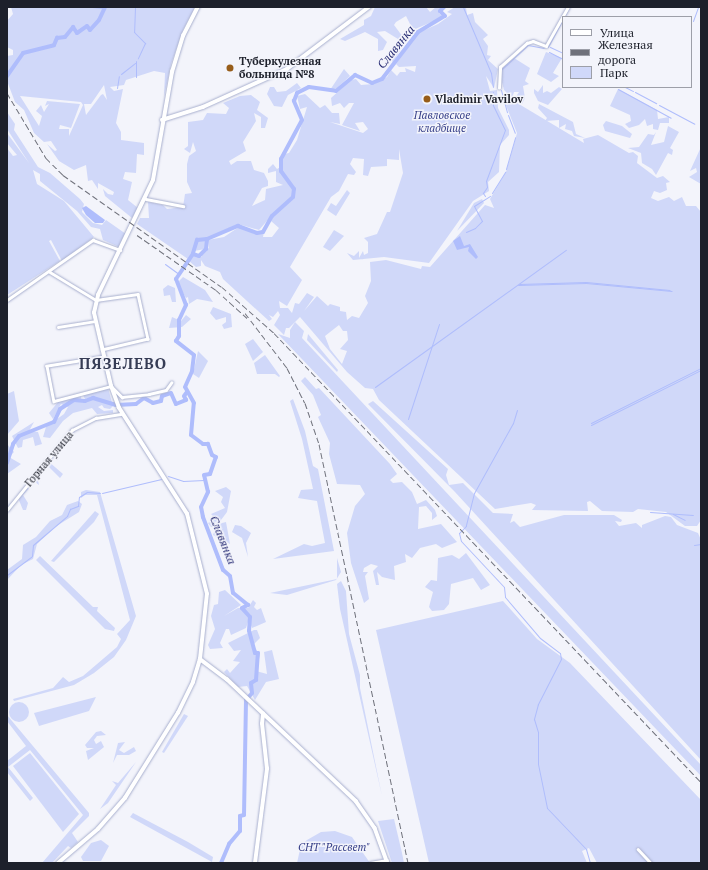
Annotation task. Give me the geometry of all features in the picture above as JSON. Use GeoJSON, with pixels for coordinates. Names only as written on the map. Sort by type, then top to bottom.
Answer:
{"type":"FeatureCollection","features":[{"type":"Feature","properties":{"kind":"main road"},"geometry":{"type":"LineString","coordinates":[[58,863],[98,830],[125,798],[174,719],[193,682],[200,659],[207,594],[187,514],[122,414],[114,397],[95,321],[96,300],[146,199],[156,172],[162,120],[176,58],[198,7]]}},
{"type":"Feature","properties":{"kind":"main road"},"geometry":{"type":"LineString","coordinates":[[162,120],[203,107],[287,69],[369,7]]}},
{"type":"Feature","properties":{"kind":"main road"},"geometry":{"type":"LineString","coordinates":[[200,659],[244,695],[363,809],[375,828],[387,861]]}},
{"type":"Feature","properties":{"kind":"main road"},"geometry":{"type":"LineString","coordinates":[[255,863],[267,783],[263,714]]}},
{"type":"Feature","properties":{"kind":"street"},"geometry":{"type":"LineString","coordinates":[[563,16],[568,7]]}},
{"type":"Feature","properties":{"kind":"street"},"geometry":{"type":"LineString","coordinates":[[499,88],[500,67],[530,42],[546,46],[562,18]]}},
{"type":"Feature","properties":{"kind":"street"},"geometry":{"type":"LineString","coordinates":[[146,199],[183,206]]}},
{"type":"Feature","properties":{"kind":"street"},"geometry":{"type":"LineString","coordinates":[[7,300],[50,272],[93,240],[120,250]]}},
{"type":"Feature","properties":{"kind":"street"},"geometry":{"type":"LineString","coordinates":[[50,272],[96,300],[134,292],[138,294],[148,339],[102,350]]}},
{"type":"Feature","properties":{"kind":"street"},"geometry":{"type":"LineString","coordinates":[[58,327],[95,321]]}},
{"type":"Feature","properties":{"kind":"street"},"geometry":{"type":"LineString","coordinates":[[104,357],[47,366],[52,395],[57,402],[111,386],[122,397],[166,390],[170,383]]}},
{"type":"Feature","properties":{"kind":"street","name":"Горная улица"},"geometry":{"type":"LineString","coordinates":[[7,510],[72,430],[96,418],[122,414]]}},
{"type":"Feature","properties":{"kind":"street"},"geometry":{"type":"LineString","coordinates":[[638,849],[651,863]]}},
{"type":"Feature","properties":{"kind":"street"},"geometry":{"type":"LineString","coordinates":[[370,863],[387,861]]}},
{"type":"Feature","properties":{"kind":"green space"},"geometry":{"type":"Polygon","coordinates":[[[11,7],[195,7],[183,30],[171,64],[164,97],[165,73],[154,71],[126,80],[124,85],[110,87],[114,91],[123,89],[116,123],[121,132],[121,140],[144,143],[144,155],[137,154],[136,173],[125,172],[123,179],[132,182],[128,200],[138,208],[132,218],[105,196],[103,189],[108,194],[113,195],[114,192],[98,183],[98,189],[92,180],[88,181],[86,165],[74,170],[59,161],[47,144],[55,151],[57,150],[51,141],[44,142],[34,133],[24,110],[15,102],[7,81],[7,56],[13,55],[13,50],[7,47],[7,21],[13,14],[11,7]],[[104,85],[91,104],[84,104],[86,115],[101,95],[103,94],[107,100],[104,85]],[[20,96],[39,126],[42,116],[36,111],[41,105],[44,112],[49,104],[45,106],[47,101],[80,104],[71,128],[60,125],[59,129],[69,129],[69,136],[83,105],[81,102],[20,96]]]}},
{"type":"Feature","properties":{"kind":"green space"},"geometry":{"type":"Polygon","coordinates":[[[375,7],[426,7],[430,12],[436,7],[443,7],[439,13],[443,17],[413,30],[406,16],[396,22],[394,25],[406,41],[393,62],[388,58],[399,44],[398,39],[385,31],[377,32],[387,42],[383,50],[378,51],[378,39],[365,32],[345,41],[340,39],[364,25],[364,20],[371,16],[375,7]]]}},
{"type":"Feature","properties":{"kind":"green space","name":"Павловское кладбище"},"geometry":{"type":"Polygon","coordinates":[[[455,7],[466,7],[467,15],[473,13],[475,22],[488,35],[483,39],[488,46],[487,55],[491,56],[488,60],[498,69],[494,88],[486,76],[490,91],[497,90],[498,108],[509,130],[509,135],[500,145],[499,172],[488,182],[489,191],[473,201],[429,263],[384,257],[353,260],[347,253],[354,256],[359,251],[359,258],[363,251],[364,255],[368,253],[368,242],[364,238],[377,234],[387,212],[390,212],[403,173],[399,149],[399,160],[387,159],[387,166],[371,167],[368,176],[363,175],[364,159],[353,158],[350,164],[356,172],[354,175],[348,174],[339,191],[331,197],[290,267],[302,280],[287,306],[279,301],[280,308],[288,308],[292,313],[295,303],[299,304],[307,293],[314,297],[304,311],[317,296],[328,306],[330,304],[340,307],[340,311],[346,312],[347,320],[352,316],[359,318],[368,303],[365,296],[371,281],[370,262],[386,260],[421,269],[422,266],[430,267],[485,205],[494,208],[490,199],[506,172],[517,133],[503,98],[507,97],[584,143],[583,139],[598,135],[629,153],[633,152],[638,156],[637,163],[657,178],[663,176],[670,182],[666,183],[667,190],[660,193],[654,191],[651,198],[658,201],[669,197],[674,201],[682,197],[686,206],[696,206],[701,212],[701,520],[697,526],[685,526],[666,512],[638,509],[633,512],[602,511],[590,501],[587,502],[588,511],[532,510],[536,505],[531,503],[495,509],[379,400],[373,389],[365,388],[347,372],[300,317],[289,328],[286,328],[284,335],[274,325],[280,315],[278,311],[273,317],[269,315],[272,319],[269,321],[223,279],[220,272],[205,266],[201,260],[201,266],[196,267],[189,261],[195,254],[202,257],[201,253],[209,248],[208,240],[224,237],[239,227],[255,234],[264,232],[263,237],[272,237],[279,228],[271,221],[273,214],[259,230],[238,224],[207,238],[205,249],[194,251],[188,259],[137,224],[140,218],[149,218],[148,202],[163,205],[167,209],[183,207],[185,194],[192,193],[187,182],[187,164],[189,156],[196,151],[193,142],[190,153],[184,149],[188,146],[188,122],[203,120],[207,113],[226,114],[229,108],[223,103],[240,96],[251,95],[260,102],[257,110],[268,118],[265,128],[261,128],[261,117],[254,113],[256,121],[243,142],[246,151],[229,161],[231,165],[237,161],[251,161],[254,170],[264,173],[268,181],[268,186],[262,188],[252,206],[265,200],[266,189],[283,185],[276,182],[276,171],[268,173],[268,169],[273,164],[277,169],[282,166],[284,154],[289,153],[297,140],[307,107],[300,109],[297,96],[305,94],[320,108],[325,105],[332,113],[339,113],[340,124],[330,122],[363,133],[368,129],[363,122],[355,123],[360,131],[342,125],[354,103],[349,103],[344,108],[340,103],[332,106],[331,98],[351,80],[356,79],[361,85],[373,84],[387,77],[391,70],[397,76],[400,72],[406,72],[405,68],[415,72],[416,66],[399,67],[396,64],[418,33],[438,24],[452,14],[447,12],[455,7]],[[339,325],[325,336],[330,349],[342,364],[347,351],[340,349],[348,340],[347,331],[343,331],[339,325]]]}},
{"type":"Feature","properties":{"kind":"green space"},"geometry":{"type":"Polygon","coordinates":[[[546,52],[562,58],[553,73],[559,76],[551,82],[537,74],[546,52]]]}},
{"type":"Feature","properties":{"kind":"green space"},"geometry":{"type":"Polygon","coordinates":[[[514,58],[530,68],[525,81],[529,84],[523,86],[525,98],[522,104],[515,98],[519,92],[514,92],[512,98],[504,90],[501,78],[502,68],[514,58]]]}},
{"type":"Feature","properties":{"kind":"green space"},"geometry":{"type":"Polygon","coordinates":[[[344,69],[350,76],[337,88],[330,90],[344,69]]]}},
{"type":"Feature","properties":{"kind":"green space"},"geometry":{"type":"Polygon","coordinates":[[[297,83],[301,88],[288,95],[282,107],[274,106],[267,94],[270,87],[274,87],[277,92],[286,91],[297,83]]]}},
{"type":"Feature","properties":{"kind":"green space"},"geometry":{"type":"Polygon","coordinates":[[[543,85],[543,93],[547,91],[551,93],[559,87],[562,89],[548,105],[538,101],[534,93],[534,89],[538,92],[543,85]]]}},
{"type":"Feature","properties":{"kind":"green space"},"geometry":{"type":"Polygon","coordinates":[[[618,89],[657,110],[658,119],[669,117],[669,123],[660,123],[658,130],[653,129],[653,124],[647,126],[645,119],[639,125],[629,128],[625,124],[631,121],[630,115],[610,106],[618,89]]]}},
{"type":"Feature","properties":{"kind":"green space"},"geometry":{"type":"Polygon","coordinates":[[[539,104],[573,122],[576,134],[585,138],[574,136],[572,131],[565,129],[566,124],[559,128],[559,120],[545,121],[547,118],[538,108],[539,104]]]}},
{"type":"Feature","properties":{"kind":"green space"},"geometry":{"type":"Polygon","coordinates":[[[7,112],[15,124],[14,130],[38,167],[50,173],[80,199],[84,204],[82,212],[93,223],[102,225],[106,220],[126,234],[119,247],[103,240],[100,229],[91,227],[77,211],[40,181],[40,174],[33,170],[37,184],[64,201],[94,237],[62,261],[51,240],[49,241],[60,261],[7,295],[7,148],[13,156],[17,155],[7,143],[7,133],[29,163],[7,129],[7,112]]]}},
{"type":"Feature","properties":{"kind":"green space"},"geometry":{"type":"Polygon","coordinates":[[[606,121],[622,126],[632,134],[630,138],[605,131],[603,125],[606,121]]]}},
{"type":"Feature","properties":{"kind":"green space"},"geometry":{"type":"Polygon","coordinates":[[[668,126],[679,132],[670,148],[673,150],[672,155],[668,153],[656,175],[652,169],[642,163],[641,153],[628,148],[639,147],[648,134],[654,135],[656,132],[651,145],[664,142],[668,126]]]}},
{"type":"Feature","properties":{"kind":"green space"},"geometry":{"type":"Polygon","coordinates":[[[701,147],[701,184],[689,177],[697,172],[696,168],[690,171],[701,147]]]}},
{"type":"Feature","properties":{"kind":"green space"},"geometry":{"type":"Polygon","coordinates":[[[347,190],[350,193],[336,216],[327,210],[331,203],[336,206],[347,190]]]}},
{"type":"Feature","properties":{"kind":"green space"},"geometry":{"type":"Polygon","coordinates":[[[482,199],[484,203],[457,231],[474,203],[482,199]]]}},
{"type":"Feature","properties":{"kind":"green space"},"geometry":{"type":"Polygon","coordinates":[[[334,230],[344,236],[330,251],[323,247],[334,230]]]}},
{"type":"Feature","properties":{"kind":"green space"},"geometry":{"type":"Polygon","coordinates":[[[183,277],[205,290],[213,302],[197,299],[189,304],[188,297],[186,298],[177,283],[183,277]]]}},
{"type":"Feature","properties":{"kind":"green space"},"geometry":{"type":"Polygon","coordinates":[[[168,285],[175,288],[176,302],[172,302],[170,295],[164,296],[163,289],[168,285]]]}},
{"type":"Feature","properties":{"kind":"green space"},"geometry":{"type":"Polygon","coordinates":[[[213,307],[231,314],[232,327],[224,329],[222,325],[226,322],[226,317],[216,320],[210,313],[213,307]]]}},
{"type":"Feature","properties":{"kind":"green space"},"geometry":{"type":"Polygon","coordinates":[[[186,315],[191,319],[182,327],[169,328],[172,317],[181,321],[186,315]]]}},
{"type":"Feature","properties":{"kind":"green space"},"geometry":{"type":"Polygon","coordinates":[[[295,322],[304,331],[302,338],[701,765],[701,776],[278,334],[290,338],[290,330],[295,322]]]}},
{"type":"Feature","properties":{"kind":"green space"},"geometry":{"type":"Polygon","coordinates":[[[308,334],[338,370],[337,372],[307,340],[308,334]]]}},
{"type":"Feature","properties":{"kind":"green space"},"geometry":{"type":"Polygon","coordinates":[[[253,339],[263,352],[253,361],[245,344],[253,339]]]}},
{"type":"Feature","properties":{"kind":"green space"},"geometry":{"type":"Polygon","coordinates":[[[198,351],[208,361],[199,378],[193,374],[198,351]]]}},
{"type":"Feature","properties":{"kind":"green space"},"geometry":{"type":"Polygon","coordinates":[[[265,355],[280,376],[279,377],[275,374],[257,374],[254,363],[265,355]]]}},
{"type":"Feature","properties":{"kind":"green space"},"geometry":{"type":"Polygon","coordinates":[[[305,377],[316,389],[319,388],[390,464],[397,474],[390,480],[393,483],[402,482],[412,492],[417,504],[426,500],[435,510],[437,516],[432,520],[432,513],[426,506],[419,507],[418,529],[441,524],[457,542],[442,548],[436,544],[420,548],[412,558],[405,554],[406,562],[394,566],[395,580],[382,577],[377,572],[379,585],[376,585],[373,571],[378,566],[371,564],[364,568],[363,572],[368,572],[365,576],[369,599],[364,603],[351,563],[347,533],[355,506],[365,494],[360,485],[337,484],[329,454],[330,443],[318,417],[321,415],[313,395],[301,381],[305,377]]]}},
{"type":"Feature","properties":{"kind":"green space"},"geometry":{"type":"Polygon","coordinates":[[[108,388],[113,406],[110,409],[104,408],[102,405],[98,407],[104,411],[113,410],[113,413],[97,414],[92,408],[73,413],[63,421],[50,438],[43,437],[46,427],[64,414],[68,407],[61,404],[53,419],[49,413],[58,402],[81,395],[81,401],[85,401],[90,398],[85,399],[83,395],[108,388]]]}},
{"type":"Feature","properties":{"kind":"green space"},"geometry":{"type":"Polygon","coordinates":[[[14,391],[19,421],[7,435],[7,394],[14,391]]]}},
{"type":"Feature","properties":{"kind":"green space"},"geometry":{"type":"Polygon","coordinates":[[[293,399],[305,431],[313,466],[318,469],[334,551],[273,559],[304,544],[312,546],[325,543],[317,501],[298,498],[301,490],[313,489],[302,439],[290,401],[293,399]]]}},
{"type":"Feature","properties":{"kind":"green space"},"geometry":{"type":"Polygon","coordinates":[[[373,401],[448,469],[446,475],[449,485],[463,483],[493,513],[513,514],[510,523],[514,521],[520,527],[564,515],[614,515],[622,520],[621,522],[615,521],[619,526],[636,523],[642,528],[642,525],[665,516],[671,517],[677,525],[698,533],[701,540],[701,760],[455,492],[368,404],[373,401]]]}},
{"type":"Feature","properties":{"kind":"green space"},"geometry":{"type":"Polygon","coordinates":[[[34,422],[29,431],[38,432],[42,444],[35,446],[33,437],[23,440],[22,447],[18,448],[12,436],[34,422]]]}},
{"type":"Feature","properties":{"kind":"green space"},"geometry":{"type":"Polygon","coordinates":[[[7,444],[14,452],[9,457],[21,464],[7,474],[7,444]]]}},
{"type":"Feature","properties":{"kind":"green space"},"geometry":{"type":"Polygon","coordinates":[[[48,461],[63,474],[60,478],[47,465],[38,480],[39,485],[35,482],[23,495],[28,503],[26,510],[23,510],[18,498],[48,461]]]}},
{"type":"Feature","properties":{"kind":"green space"},"geometry":{"type":"Polygon","coordinates":[[[226,487],[231,491],[227,512],[218,524],[226,522],[230,544],[213,535],[216,527],[211,527],[208,523],[216,519],[211,514],[225,508],[221,502],[223,497],[215,491],[226,487]]]}},
{"type":"Feature","properties":{"kind":"green space"},"geometry":{"type":"Polygon","coordinates":[[[86,490],[100,492],[136,616],[126,640],[114,657],[94,673],[74,685],[14,701],[13,699],[53,688],[63,677],[69,682],[83,676],[117,647],[121,639],[117,634],[130,620],[97,495],[85,495],[81,498],[81,492],[86,490]]]}},
{"type":"Feature","properties":{"kind":"green space"},"geometry":{"type":"Polygon","coordinates":[[[78,501],[82,504],[79,512],[55,527],[37,544],[33,559],[21,565],[7,580],[7,570],[22,559],[23,545],[36,537],[50,521],[62,515],[67,505],[78,501]]]}},
{"type":"Feature","properties":{"kind":"green space"},"geometry":{"type":"Polygon","coordinates":[[[95,511],[99,514],[94,522],[54,562],[51,561],[95,511]]]}},
{"type":"Feature","properties":{"kind":"green space"},"geometry":{"type":"Polygon","coordinates":[[[235,525],[241,526],[251,533],[246,543],[248,557],[242,538],[232,532],[235,525]]]}},
{"type":"Feature","properties":{"kind":"green space"},"geometry":{"type":"Polygon","coordinates":[[[466,553],[490,585],[481,590],[473,578],[451,584],[449,604],[444,610],[432,611],[429,607],[433,592],[425,587],[431,580],[437,581],[438,558],[452,555],[459,559],[466,553]]]}},
{"type":"Feature","properties":{"kind":"green space"},"geometry":{"type":"Polygon","coordinates":[[[40,556],[93,607],[98,607],[97,611],[115,628],[114,631],[105,629],[36,560],[40,556]]]}},
{"type":"Feature","properties":{"kind":"green space"},"geometry":{"type":"Polygon","coordinates":[[[337,558],[341,572],[337,578],[337,558]]]}},
{"type":"Feature","properties":{"kind":"green space"},"geometry":{"type":"Polygon","coordinates":[[[337,579],[287,595],[270,593],[337,579]]]}},
{"type":"Feature","properties":{"kind":"green space"},"geometry":{"type":"Polygon","coordinates":[[[341,581],[346,591],[349,634],[360,675],[360,688],[382,796],[340,609],[337,584],[341,581]]]}},
{"type":"Feature","properties":{"kind":"green space"},"geometry":{"type":"Polygon","coordinates":[[[225,590],[241,605],[224,616],[238,608],[248,608],[253,600],[256,603],[254,607],[257,610],[261,608],[266,622],[252,628],[249,619],[246,628],[231,635],[229,629],[226,629],[220,643],[223,648],[210,649],[208,645],[215,629],[211,616],[214,605],[218,604],[219,592],[225,590]]]}},
{"type":"Feature","properties":{"kind":"green space"},"geometry":{"type":"Polygon","coordinates":[[[503,601],[537,639],[570,663],[701,800],[701,863],[597,863],[589,848],[582,851],[587,863],[429,863],[376,630],[503,601]]]}},
{"type":"Feature","properties":{"kind":"green space"},"geometry":{"type":"Polygon","coordinates":[[[254,630],[257,630],[260,638],[253,645],[260,655],[256,671],[267,674],[264,652],[272,650],[279,679],[266,682],[255,700],[247,686],[238,687],[224,672],[227,669],[230,673],[240,662],[233,661],[241,650],[234,651],[228,643],[254,630]]]}},
{"type":"Feature","properties":{"kind":"green space"},"geometry":{"type":"Polygon","coordinates":[[[96,697],[89,711],[39,726],[34,713],[96,697]]]}},
{"type":"Feature","properties":{"kind":"green space"},"geometry":{"type":"Polygon","coordinates":[[[19,702],[26,705],[29,712],[26,719],[19,722],[12,719],[9,712],[12,705],[19,702]]]}},
{"type":"Feature","properties":{"kind":"green space"},"geometry":{"type":"Polygon","coordinates":[[[184,714],[188,716],[164,753],[162,752],[184,714]]]}},
{"type":"Feature","properties":{"kind":"green space"},"geometry":{"type":"Polygon","coordinates":[[[7,715],[89,813],[89,816],[72,833],[78,842],[71,848],[68,846],[52,863],[42,863],[83,815],[30,750],[8,767],[33,798],[30,801],[7,772],[7,761],[26,746],[7,721],[7,715]]]}},
{"type":"Feature","properties":{"kind":"green space"},"geometry":{"type":"Polygon","coordinates":[[[101,731],[106,735],[97,736],[94,740],[96,744],[101,741],[104,747],[88,760],[86,751],[94,748],[87,748],[85,745],[96,732],[101,731]]]}},
{"type":"Feature","properties":{"kind":"green space"},"geometry":{"type":"Polygon","coordinates":[[[125,742],[119,750],[124,753],[134,747],[136,751],[129,755],[117,755],[113,763],[118,743],[125,742]]]}},
{"type":"Feature","properties":{"kind":"green space"},"geometry":{"type":"Polygon","coordinates":[[[30,753],[79,814],[63,832],[13,766],[30,753]]]}},
{"type":"Feature","properties":{"kind":"green space"},"geometry":{"type":"Polygon","coordinates":[[[136,762],[108,803],[100,809],[116,785],[112,781],[118,783],[136,762]]]}},
{"type":"Feature","properties":{"kind":"green space"},"geometry":{"type":"Polygon","coordinates":[[[133,813],[213,857],[212,862],[130,817],[133,813]]]}},
{"type":"Feature","properties":{"kind":"green space"},"geometry":{"type":"Polygon","coordinates":[[[394,819],[404,863],[392,863],[378,821],[394,819]]]}},
{"type":"Feature","properties":{"kind":"green space","name":"СНТ \"Рассвет\""},"geometry":{"type":"Polygon","coordinates":[[[335,831],[352,837],[370,863],[297,863],[301,845],[321,832],[335,831]]]}},
{"type":"Feature","properties":{"kind":"green space"},"geometry":{"type":"Polygon","coordinates":[[[101,840],[109,846],[101,861],[83,861],[81,857],[91,843],[101,840]]]}},
{"type":"Feature","properties":{"kind":"water"},"geometry":{"type":"Polygon","coordinates":[[[86,206],[105,220],[103,223],[95,223],[86,215],[82,208],[86,206]]]}},
{"type":"Feature","properties":{"kind":"water"},"geometry":{"type":"Polygon","coordinates":[[[460,236],[464,246],[470,244],[478,257],[476,259],[468,251],[469,247],[457,250],[453,241],[460,236]]]}},
{"type":"Feature","properties":{"kind":"waterway"},"geometry":{"type":"LineString","coordinates":[[80,7],[87,7]]}},
{"type":"Feature","properties":{"kind":"waterway"},"geometry":{"type":"LineString","coordinates":[[92,7],[104,8]]}},
{"type":"Feature","properties":{"kind":"waterway"},"geometry":{"type":"LineString","coordinates":[[7,76],[23,53],[54,45],[57,38],[65,37],[73,27],[77,33],[87,26],[90,30],[99,20],[105,7]]}},
{"type":"Feature","properties":{"kind":"waterway"},"geometry":{"type":"LineString","coordinates":[[135,7],[134,32],[145,43],[138,58]]}},
{"type":"Feature","properties":{"kind":"waterway","name":"Славянка"},"geometry":{"type":"LineString","coordinates":[[221,863],[229,844],[240,831],[240,816],[244,815],[246,700],[252,693],[251,683],[256,680],[258,653],[255,653],[249,631],[250,617],[242,608],[248,605],[233,593],[230,576],[223,570],[203,517],[201,507],[208,492],[204,475],[210,474],[216,457],[212,455],[208,444],[203,444],[191,435],[194,403],[185,387],[192,371],[194,355],[176,341],[179,336],[179,320],[186,305],[176,279],[193,254],[199,256],[206,249],[207,239],[238,226],[257,233],[263,232],[272,216],[293,197],[294,189],[281,171],[281,159],[302,120],[294,101],[297,93],[309,87],[336,91],[355,75],[372,83],[382,79],[418,32],[445,16],[440,11],[444,7]]}},
{"type":"Feature","properties":{"kind":"waterway"},"geometry":{"type":"LineString","coordinates":[[463,7],[491,73],[493,87]]}},
{"type":"Feature","properties":{"kind":"waterway"},"geometry":{"type":"LineString","coordinates":[[564,16],[569,7]]}},
{"type":"Feature","properties":{"kind":"waterway"},"geometry":{"type":"LineString","coordinates":[[693,21],[698,7]]}},
{"type":"Feature","properties":{"kind":"waterway"},"geometry":{"type":"LineString","coordinates":[[548,47],[562,21]]}},
{"type":"Feature","properties":{"kind":"waterway"},"geometry":{"type":"LineString","coordinates":[[501,70],[528,45],[544,48]]}},
{"type":"Feature","properties":{"kind":"waterway"},"geometry":{"type":"LineString","coordinates":[[550,47],[562,53]]}},
{"type":"Feature","properties":{"kind":"waterway"},"geometry":{"type":"LineString","coordinates":[[549,52],[562,58]]}},
{"type":"Feature","properties":{"kind":"waterway"},"geometry":{"type":"LineString","coordinates":[[136,61],[136,77]]}},
{"type":"Feature","properties":{"kind":"waterway"},"geometry":{"type":"LineString","coordinates":[[121,74],[135,63]]}},
{"type":"Feature","properties":{"kind":"waterway"},"geometry":{"type":"LineString","coordinates":[[117,88],[119,76]]}},
{"type":"Feature","properties":{"kind":"waterway"},"geometry":{"type":"LineString","coordinates":[[627,88],[633,91]]}},
{"type":"Feature","properties":{"kind":"waterway"},"geometry":{"type":"LineString","coordinates":[[618,89],[671,118]]}},
{"type":"Feature","properties":{"kind":"waterway"},"geometry":{"type":"LineString","coordinates":[[501,90],[507,112]]}},
{"type":"Feature","properties":{"kind":"waterway"},"geometry":{"type":"LineString","coordinates":[[485,196],[483,193],[487,187],[486,181],[505,130],[493,105],[493,92]]}},
{"type":"Feature","properties":{"kind":"waterway"},"geometry":{"type":"LineString","coordinates":[[635,92],[656,103]]}},
{"type":"Feature","properties":{"kind":"waterway"},"geometry":{"type":"LineString","coordinates":[[659,105],[694,124]]}},
{"type":"Feature","properties":{"kind":"waterway"},"geometry":{"type":"LineString","coordinates":[[508,115],[515,133]]}},
{"type":"Feature","properties":{"kind":"waterway"},"geometry":{"type":"LineString","coordinates":[[506,169],[515,137]]}},
{"type":"Feature","properties":{"kind":"waterway"},"geometry":{"type":"LineString","coordinates":[[492,193],[505,172]]}},
{"type":"Feature","properties":{"kind":"waterway"},"geometry":{"type":"LineString","coordinates":[[466,232],[475,228],[482,221],[474,206],[490,196]]}},
{"type":"Feature","properties":{"kind":"waterway"},"geometry":{"type":"LineString","coordinates":[[193,253],[197,240],[207,239]]}},
{"type":"Feature","properties":{"kind":"waterway"},"geometry":{"type":"LineString","coordinates":[[375,387],[566,250]]}},
{"type":"Feature","properties":{"kind":"waterway"},"geometry":{"type":"LineString","coordinates":[[165,264],[179,274]]}},
{"type":"Feature","properties":{"kind":"waterway"},"geometry":{"type":"LineString","coordinates":[[519,284],[586,282],[670,290]]}},
{"type":"Feature","properties":{"kind":"waterway"},"geometry":{"type":"LineString","coordinates":[[518,285],[586,283],[672,291]]}},
{"type":"Feature","properties":{"kind":"waterway"},"geometry":{"type":"LineString","coordinates":[[408,419],[439,324]]}},
{"type":"Feature","properties":{"kind":"waterway"},"geometry":{"type":"LineString","coordinates":[[591,423],[701,368]]}},
{"type":"Feature","properties":{"kind":"waterway"},"geometry":{"type":"LineString","coordinates":[[591,425],[701,370]]}},
{"type":"Feature","properties":{"kind":"waterway"},"geometry":{"type":"LineString","coordinates":[[7,463],[13,444],[19,436],[54,422],[60,409],[74,400],[85,401],[93,398],[116,405],[136,404],[144,398],[153,403],[161,401],[162,396],[171,393],[176,404],[186,400],[184,396],[187,392]]}},
{"type":"Feature","properties":{"kind":"waterway"},"geometry":{"type":"LineString","coordinates":[[517,410],[513,423],[474,493],[466,526],[459,533],[461,541],[504,587],[505,597],[540,638],[560,653],[561,659],[538,704],[534,719],[538,732],[538,764],[547,808],[586,849],[590,863]]}},
{"type":"Feature","properties":{"kind":"waterway"},"geometry":{"type":"LineString","coordinates":[[168,476],[183,481],[204,480]]}},
{"type":"Feature","properties":{"kind":"waterway"},"geometry":{"type":"LineString","coordinates":[[102,493],[161,479]]}},
{"type":"Feature","properties":{"kind":"waterway"},"geometry":{"type":"LineString","coordinates":[[7,575],[32,556],[33,545],[67,516],[70,509],[78,506],[79,497],[87,492],[100,493]]}},
{"type":"Feature","properties":{"kind":"waterway"},"geometry":{"type":"LineString","coordinates":[[650,512],[693,515]]}},
{"type":"Feature","properties":{"kind":"waterway"},"geometry":{"type":"LineString","coordinates":[[673,514],[685,520]]}},
{"type":"Feature","properties":{"kind":"waterway"},"geometry":{"type":"LineString","coordinates":[[694,545],[701,544]]}},
{"type":"Feature","properties":{"kind":"railway"},"geometry":{"type":"LineString","coordinates":[[7,93],[46,158],[63,175],[222,287],[274,333],[701,782]]}},
{"type":"Feature","properties":{"kind":"railway"},"geometry":{"type":"LineString","coordinates":[[137,235],[216,290],[247,318]]}},
{"type":"Feature","properties":{"kind":"railway"},"geometry":{"type":"LineString","coordinates":[[245,313],[287,368],[305,403],[319,444],[408,863]]}},
{"type":"Feature","properties":{"kind":"place","name":"Туберкулезная больница №8"},"geometry":{"type":"Point","coordinates":[230,68]}},
{"type":"Feature","properties":{"kind":"place","name":"Vladimir Vavilov"},"geometry":{"type":"Point","coordinates":[427,99]}},
{"type":"Feature","properties":{"kind":"district","name":"ПЯЗЕЛЕВО"},"geometry":{"type":"Point","coordinates":[123,364]}}]}
